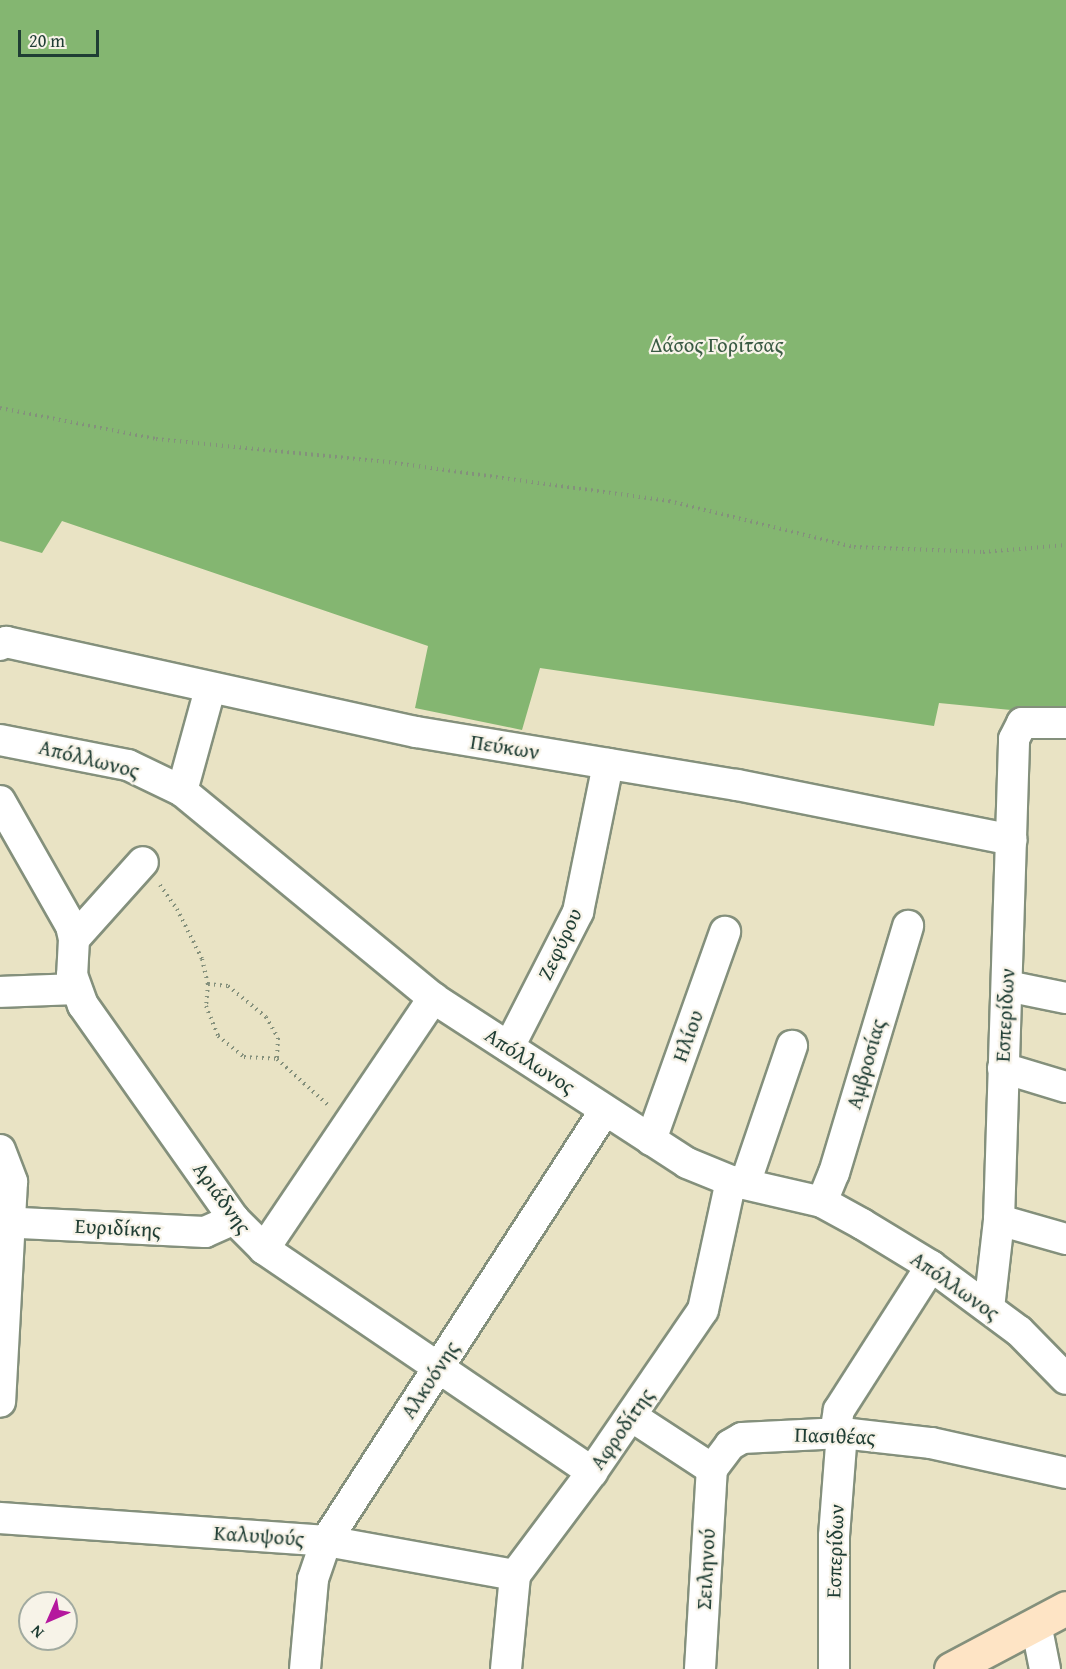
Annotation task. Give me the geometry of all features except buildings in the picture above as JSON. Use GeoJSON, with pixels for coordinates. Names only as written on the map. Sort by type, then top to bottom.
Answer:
{"type":"FeatureCollection","features":[{"type":"Feature","properties":{"kind":"street","name":"Πεύκων"},"geometry":{"type":"LineString","coordinates":[[0,645],[6,642],[416,732],[737,785],[1012,840]]}},
{"type":"Feature","properties":{"kind":"street"},"geometry":{"type":"LineString","coordinates":[[182,791],[210,688]]}},
{"type":"Feature","properties":{"kind":"street","name":"Εσπερίδων"},"geometry":{"type":"LineString","coordinates":[[989,1308],[999,1220],[1014,739],[1022,723],[1066,723]]}},
{"type":"Feature","properties":{"kind":"street","name":"Απόλλωνος"},"geometry":{"type":"LineString","coordinates":[[0,740],[128,765],[182,791],[433,998],[704,1172],[822,1202],[931,1266],[1019,1331],[1066,1379]]}},
{"type":"Feature","properties":{"kind":"street","name":"Ζεφύρου"},"geometry":{"type":"LineString","coordinates":[[509,1047],[578,912],[608,764]]}},
{"type":"Feature","properties":{"kind":"street","name":"Αριάδνης"},"geometry":{"type":"LineString","coordinates":[[0,801],[71,926],[74,939],[72,975],[75,989],[83,1005],[234,1219],[264,1249],[592,1472]]}},
{"type":"Feature","properties":{"kind":"street"},"geometry":{"type":"LineString","coordinates":[[74,939],[142,862]]}},
{"type":"Feature","properties":{"kind":"street","name":"Αμβροσίας"},"geometry":{"type":"LineString","coordinates":[[822,1202],[834,1173],[908,926]]}},
{"type":"Feature","properties":{"kind":"street","name":"Ηλίου"},"geometry":{"type":"LineString","coordinates":[[651,1140],[725,932]]}},
{"type":"Feature","properties":{"kind":"street"},"geometry":{"type":"LineString","coordinates":[[1007,986],[1066,998]]}},
{"type":"Feature","properties":{"kind":"street"},"geometry":{"type":"LineString","coordinates":[[0,992],[75,989]]}},
{"type":"Feature","properties":{"kind":"street"},"geometry":{"type":"LineString","coordinates":[[264,1249],[433,998]]}},
{"type":"Feature","properties":{"kind":"street","name":"Αφροδίτης"},"geometry":{"type":"LineString","coordinates":[[515,1575],[592,1472],[703,1310],[738,1182],[792,1046]]}},
{"type":"Feature","properties":{"kind":"street"},"geometry":{"type":"LineString","coordinates":[[1003,1068],[1066,1087]]}},
{"type":"Feature","properties":{"kind":"street","name":"Αλκυόνης"},"geometry":{"type":"LineString","coordinates":[[305,1669],[313,1579],[326,1541],[605,1110]]}},
{"type":"Feature","properties":{"kind":"street"},"geometry":{"type":"LineString","coordinates":[[0,1150],[12,1182],[6,1222],[0,1402]]}},
{"type":"Feature","properties":{"kind":"street","name":"Ευριδίκης"},"geometry":{"type":"LineString","coordinates":[[6,1222],[205,1232],[234,1219]]}},
{"type":"Feature","properties":{"kind":"street"},"geometry":{"type":"LineString","coordinates":[[999,1220],[1066,1239]]}},
{"type":"Feature","properties":{"kind":"street","name":"Εσπερίδων"},"geometry":{"type":"LineString","coordinates":[[834,1669],[834,1536],[839,1410],[931,1266]]}},
{"type":"Feature","properties":{"kind":"street"},"geometry":{"type":"LineString","coordinates":[[631,1416],[712,1469]]}},
{"type":"Feature","properties":{"kind":"street","name":"Πασιθέας"},"geometry":{"type":"LineString","coordinates":[[712,1469],[730,1445],[742,1438],[838,1434],[931,1443],[1066,1473]]}},
{"type":"Feature","properties":{"kind":"street","name":"Σειληνού"},"geometry":{"type":"LineString","coordinates":[[700,1669],[712,1469]]}},
{"type":"Feature","properties":{"kind":"street","name":"Καλυψούς"},"geometry":{"type":"LineString","coordinates":[[0,1518],[326,1541],[515,1575]]}},
{"type":"Feature","properties":{"kind":"street"},"geometry":{"type":"LineString","coordinates":[[506,1669],[515,1575]]}},
{"type":"Feature","properties":{"kind":"street"},"geometry":{"type":"LineString","coordinates":[[951,1669],[1066,1608]]}},
{"type":"Feature","properties":{"kind":"street"},"geometry":{"type":"LineString","coordinates":[[1036,1624],[1045,1669]]}},
{"type":"Feature","properties":{"kind":"path"},"geometry":{"type":"LineString","coordinates":[[0,408],[19,415],[156,439],[395,463],[669,501],[855,547],[983,552],[1066,545]]}},
{"type":"Feature","properties":{"kind":"path"},"geometry":{"type":"LineString","coordinates":[[142,862],[177,909],[202,959],[208,984],[207,1006],[218,1036],[244,1057],[278,1059],[349,1123]]}},
{"type":"Feature","properties":{"kind":"path"},"geometry":{"type":"LineString","coordinates":[[208,984],[228,986],[266,1017],[278,1038],[278,1059]]}},
{"type":"Feature","properties":{"kind":"green space","name":"Δάσος Γορίτσας"},"geometry":{"type":"Polygon","coordinates":[[[0,0],[1066,0],[1066,718],[1019,719],[1011,710],[939,703],[934,726],[540,668],[522,730],[415,708],[428,646],[62,521],[42,553],[0,541],[0,0]]]}}]}
